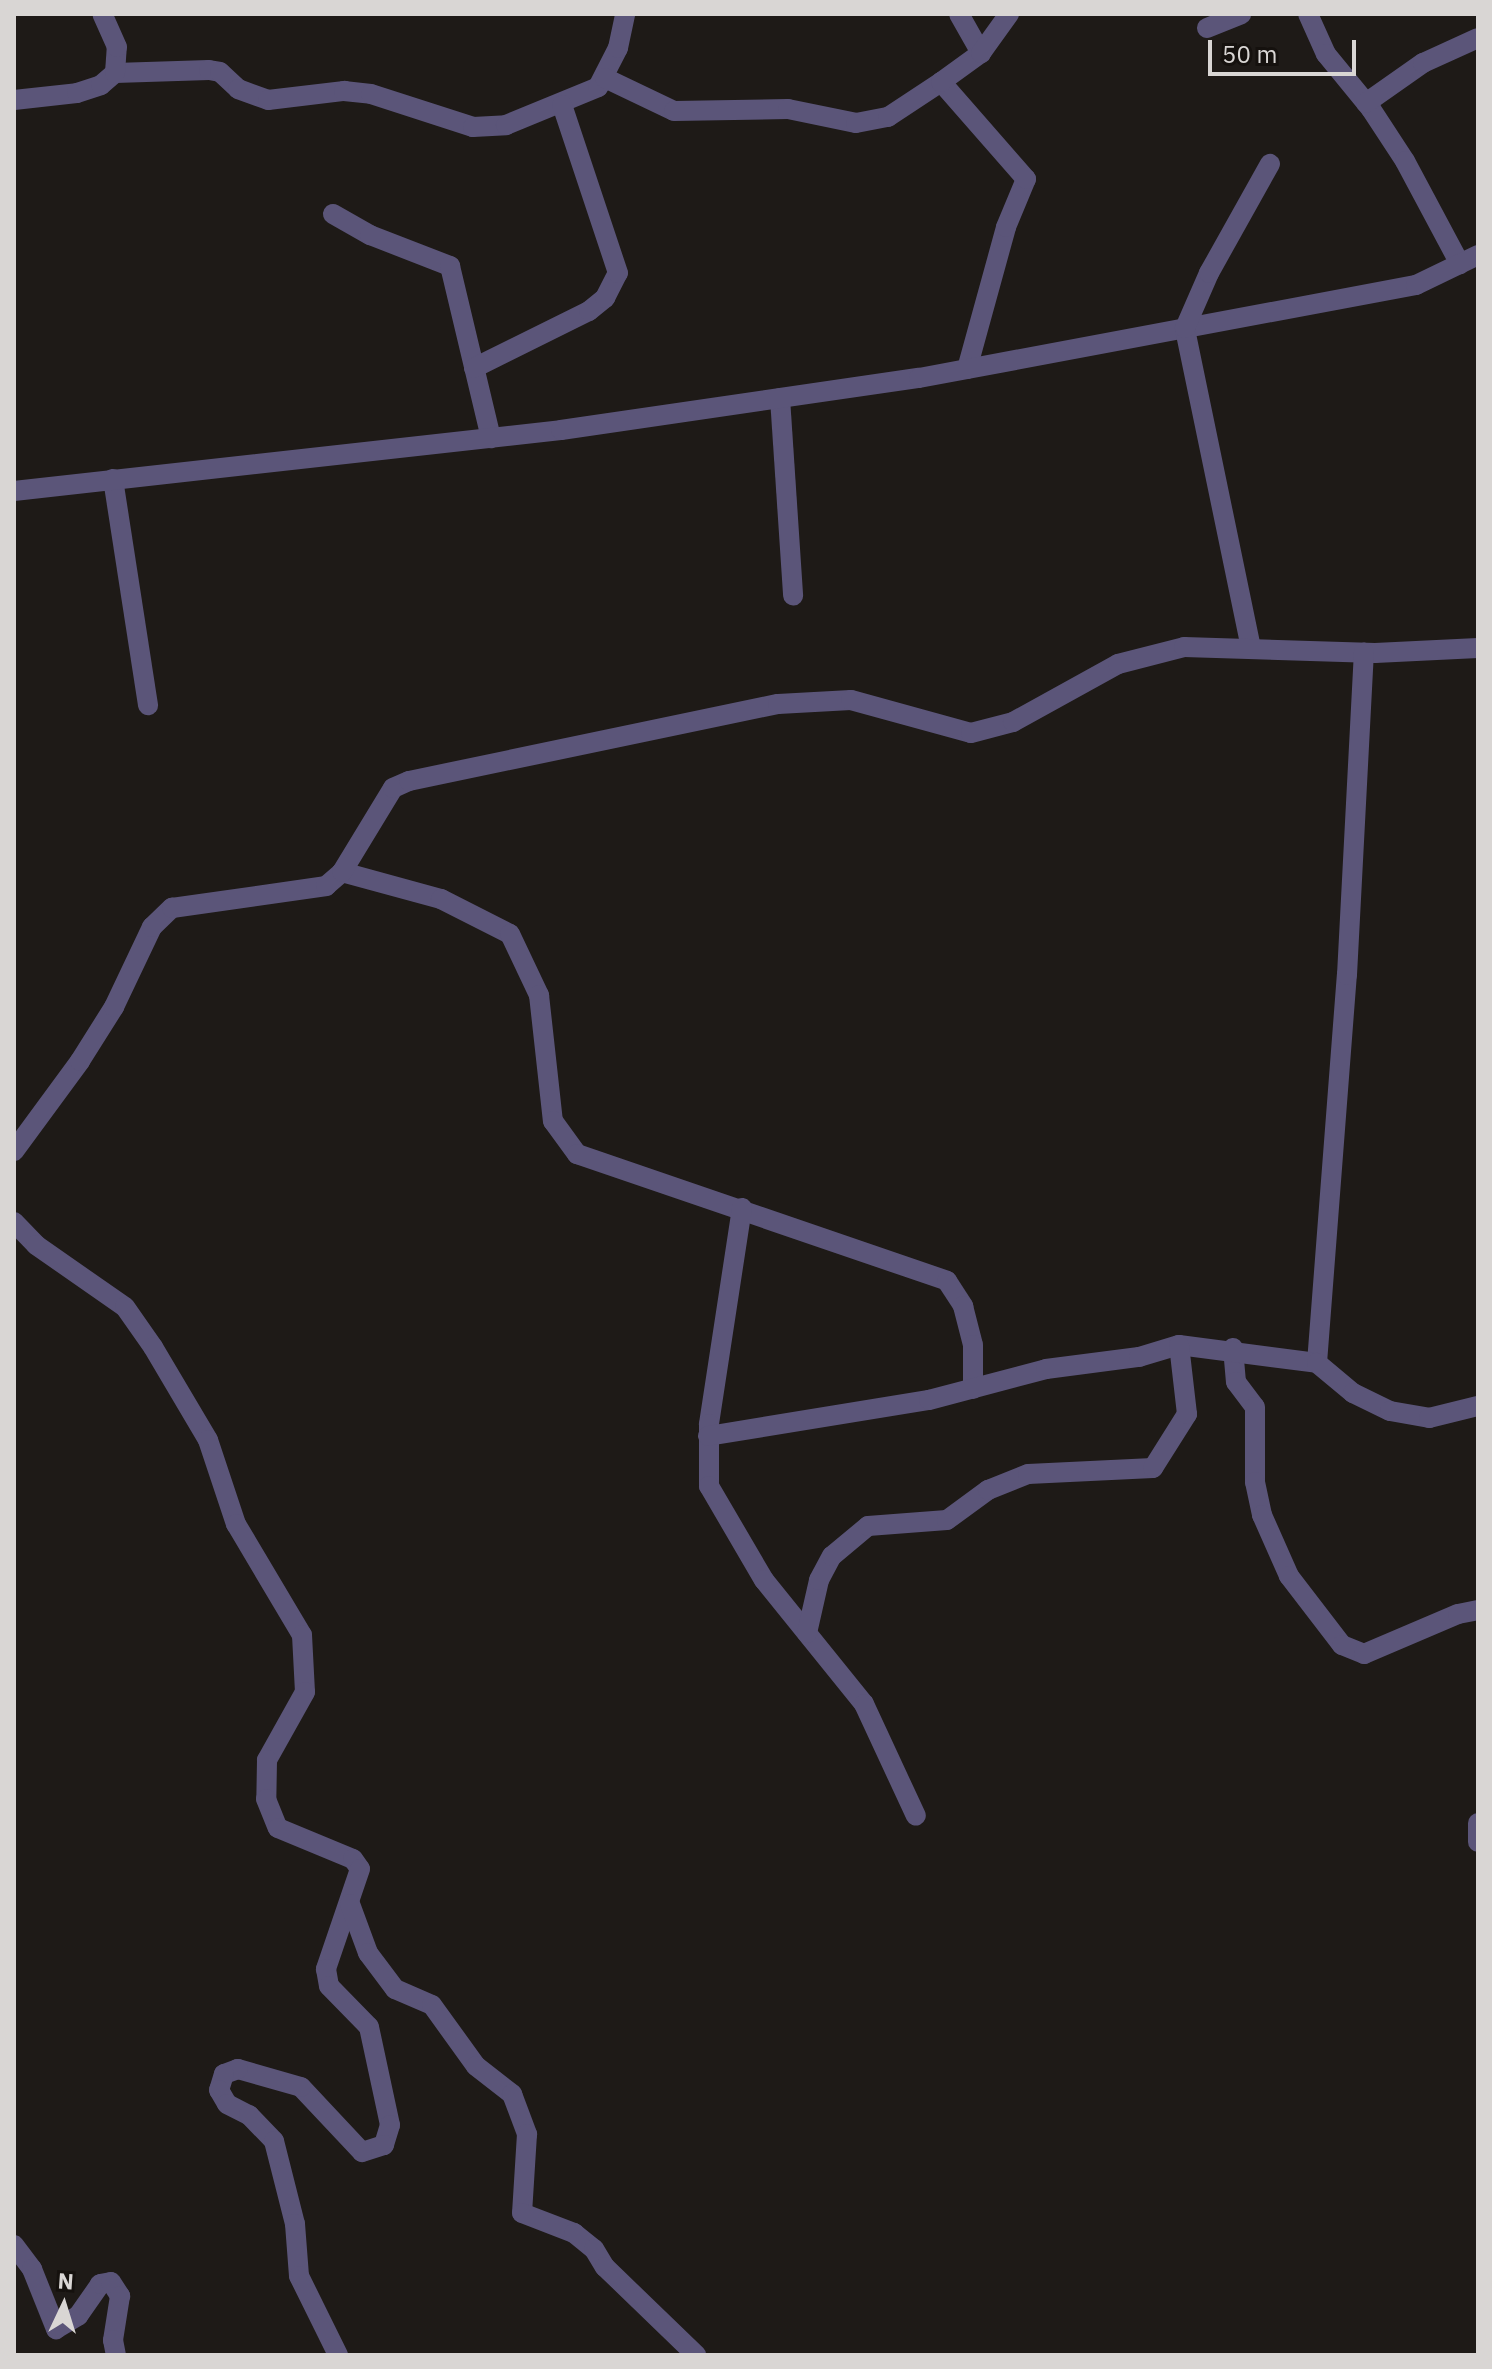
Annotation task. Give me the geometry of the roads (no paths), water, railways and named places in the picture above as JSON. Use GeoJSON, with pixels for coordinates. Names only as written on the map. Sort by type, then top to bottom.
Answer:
{"type":"FeatureCollection","features":[{"type":"Feature","properties":{"kind":"street"},"geometry":{"type":"LineString","coordinates":[[103,14],[117,47],[115,73]]}},
{"type":"Feature","properties":{"kind":"street"},"geometry":{"type":"LineString","coordinates":[[14,100],[77,93],[101,85],[115,73],[209,70],[238,89],[268,100],[344,91],[371,94],[473,127],[506,125],[562,105],[605,78],[618,48],[625,14]]}},
{"type":"Feature","properties":{"kind":"street"},"geometry":{"type":"LineString","coordinates":[[959,14],[981,53]]}},
{"type":"Feature","properties":{"kind":"street"},"geometry":{"type":"LineString","coordinates":[[605,78],[674,111],[788,109],[856,123],[888,117],[941,82],[981,53],[1009,14]]}},
{"type":"Feature","properties":{"kind":"street"},"geometry":{"type":"LineString","coordinates":[[1207,28],[1241,14]]}},
{"type":"Feature","properties":{"kind":"street"},"geometry":{"type":"LineString","coordinates":[[14,491],[491,438],[967,369],[1416,285],[1469,260],[1366,103],[1326,54],[1308,14]]}},
{"type":"Feature","properties":{"kind":"street"},"geometry":{"type":"LineString","coordinates":[[1366,103],[1423,63],[1478,38]]}},
{"type":"Feature","properties":{"kind":"street"},"geometry":{"type":"LineString","coordinates":[[941,82],[1026,179],[1006,227],[967,369]]}},
{"type":"Feature","properties":{"kind":"street"},"geometry":{"type":"LineString","coordinates":[[474,368],[589,311],[605,298],[618,273],[562,105]]}},
{"type":"Feature","properties":{"kind":"street"},"geometry":{"type":"LineString","coordinates":[[1249,640],[1185,328],[1209,273],[1270,164]]}},
{"type":"Feature","properties":{"kind":"street"},"geometry":{"type":"LineString","coordinates":[[333,214],[370,235],[450,266],[491,438]]}},
{"type":"Feature","properties":{"kind":"street"},"geometry":{"type":"LineString","coordinates":[[780,398],[793,596]]}},
{"type":"Feature","properties":{"kind":"street"},"geometry":{"type":"LineString","coordinates":[[113,479],[148,705]]}},
{"type":"Feature","properties":{"kind":"street"},"geometry":{"type":"LineString","coordinates":[[14,1151],[74,1071],[114,1007],[152,927],[172,908],[296,893],[326,886],[342,872],[393,788],[445,772],[640,729],[804,702],[883,704],[971,733],[1013,722],[1146,653],[1184,647],[1249,640],[1364,652],[1478,648]]}},
{"type":"Feature","properties":{"kind":"street"},"geometry":{"type":"LineString","coordinates":[[1317,1363],[1347,975],[1364,652]]}},
{"type":"Feature","properties":{"kind":"street"},"geometry":{"type":"LineString","coordinates":[[342,872],[441,899],[510,934],[539,995],[553,1121],[577,1154],[742,1208],[947,1281],[963,1306],[973,1345],[973,1389]]}},
{"type":"Feature","properties":{"kind":"street"},"geometry":{"type":"LineString","coordinates":[[742,1208],[708,1436],[709,1486],[718,1508],[764,1580],[864,1704],[916,1816]]}},
{"type":"Feature","properties":{"kind":"street"},"geometry":{"type":"LineString","coordinates":[[14,1222],[36,1245],[125,1307],[208,1440],[236,1524],[302,1635],[305,1692],[267,1760],[266,1799],[278,1828],[353,1859],[360,1869],[326,1969],[329,1986],[369,2027],[388,2104],[384,2145],[362,2152],[301,2087],[238,2069],[224,2074],[219,2090],[227,2104],[249,2115],[274,2141],[295,2224],[299,2276],[338,2355]]}},
{"type":"Feature","properties":{"kind":"street"},"geometry":{"type":"LineString","coordinates":[[708,1436],[973,1389],[1046,1369],[1139,1357],[1179,1345],[1233,1348],[1317,1363],[1353,1393],[1390,1411],[1429,1418],[1478,1406]]}},
{"type":"Feature","properties":{"kind":"street"},"geometry":{"type":"LineString","coordinates":[[807,1633],[819,1580],[832,1556],[868,1526],[947,1520],[988,1490],[1028,1474],[1153,1468],[1187,1414],[1179,1345]]}},
{"type":"Feature","properties":{"kind":"street"},"geometry":{"type":"LineString","coordinates":[[1233,1348],[1236,1382],[1255,1407],[1255,1482],[1262,1515],[1289,1576],[1342,1645],[1364,1654],[1458,1614],[1478,1610]]}},
{"type":"Feature","properties":{"kind":"street"},"geometry":{"type":"LineString","coordinates":[[1478,1823],[1478,1842]]}},
{"type":"Feature","properties":{"kind":"street"},"geometry":{"type":"LineString","coordinates":[[350,1904],[368,1953],[395,1989],[432,2005],[476,2066],[512,2094],[527,2134],[522,2213],[574,2233],[594,2249],[605,2267],[696,2355]]}},
{"type":"Feature","properties":{"kind":"street"},"geometry":{"type":"LineString","coordinates":[[14,2245],[32,2269],[56,2329],[78,2316],[100,2284],[111,2282],[120,2296],[113,2340],[116,2355]]}}]}
